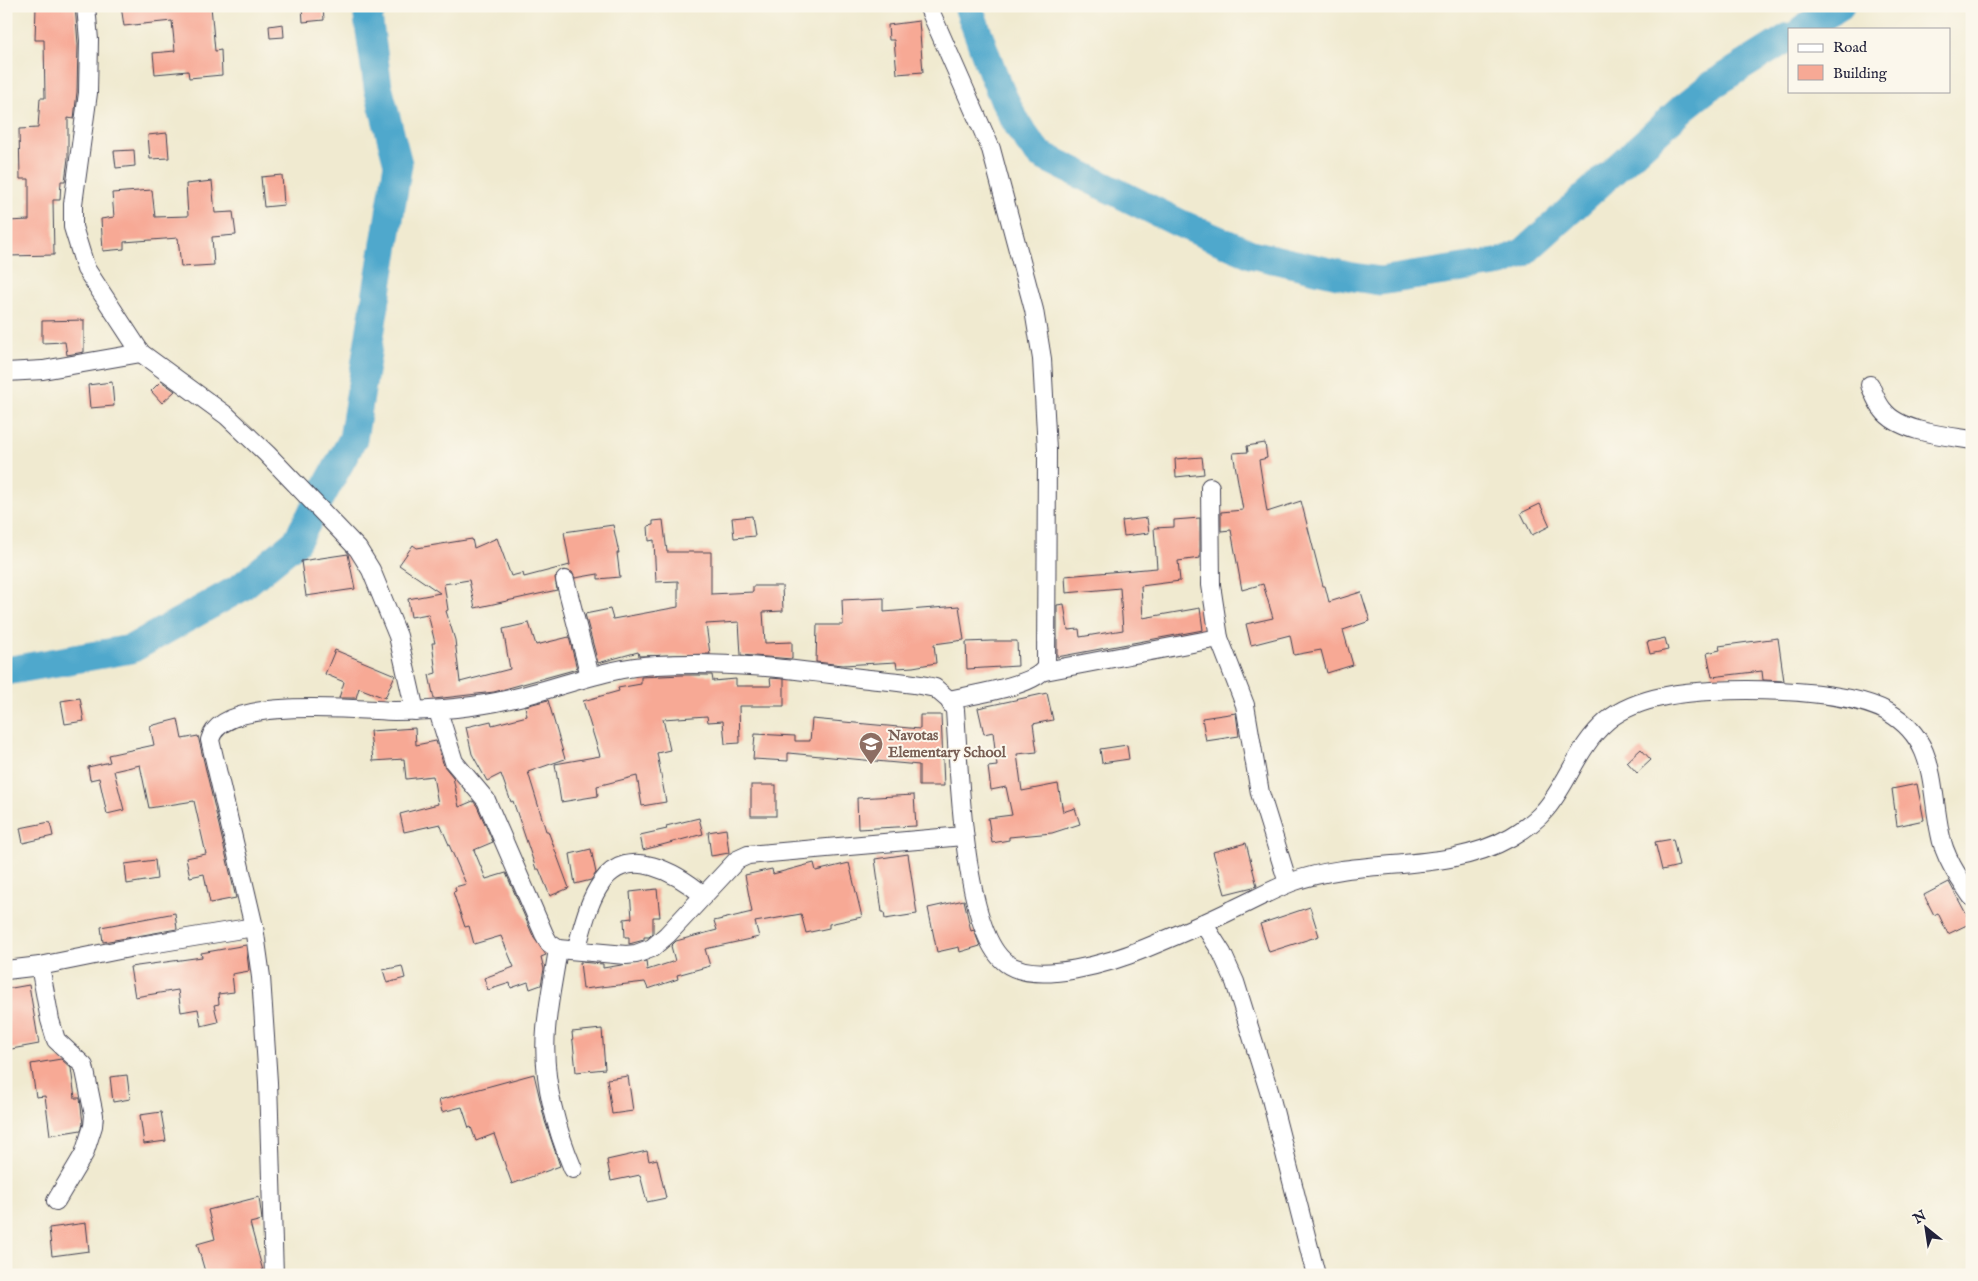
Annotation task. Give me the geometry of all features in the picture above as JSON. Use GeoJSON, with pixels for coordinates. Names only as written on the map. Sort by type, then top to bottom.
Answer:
{"type":"FeatureCollection","features":[{"type":"Feature","properties":{"kind":"street"},"geometry":{"type":"LineString","coordinates":[[86,6],[89,40],[88,93],[73,204],[72,226],[86,270],[141,353],[227,416],[267,454],[358,549],[371,570],[398,636],[415,711]]}},
{"type":"Feature","properties":{"kind":"street"},"geometry":{"type":"LineString","coordinates":[[928,6],[991,149],[1034,310],[1042,359],[1047,450],[1048,651],[1045,670]]}},
{"type":"Feature","properties":{"kind":"street"},"geometry":{"type":"LineString","coordinates":[[6,372],[43,370],[141,353]]}},
{"type":"Feature","properties":{"kind":"street"},"geometry":{"type":"LineString","coordinates":[[1870,385],[1883,411],[1899,423],[1916,429],[1972,440]]}},
{"type":"Feature","properties":{"kind":"street"},"geometry":{"type":"LineString","coordinates":[[1210,487],[1211,585],[1218,638],[1250,722],[1260,793],[1288,883]]}},
{"type":"Feature","properties":{"kind":"street"},"geometry":{"type":"LineString","coordinates":[[565,580],[590,676]]}},
{"type":"Feature","properties":{"kind":"street"},"geometry":{"type":"LineString","coordinates":[[949,700],[1030,680],[1045,670],[1218,638]]}},
{"type":"Feature","properties":{"kind":"street"},"geometry":{"type":"LineString","coordinates":[[274,1275],[265,1015],[254,927],[210,740],[212,732],[217,726],[228,719],[292,708],[319,706],[438,711],[512,699],[590,676],[632,667],[715,665],[813,672],[935,688],[949,700],[955,710],[963,836],[973,888],[994,950],[1006,963],[1022,970],[1057,972],[1098,964],[1141,950],[1204,923],[1288,883],[1332,871],[1430,861],[1459,856],[1507,839],[1531,824],[1546,809],[1588,740],[1610,718],[1635,704],[1667,696],[1717,691],[1833,695],[1867,703],[1888,712],[1909,727],[1917,738],[1930,764],[1940,835],[1947,856],[1972,898]]}},
{"type":"Feature","properties":{"kind":"street"},"geometry":{"type":"LineString","coordinates":[[438,711],[454,762],[486,800],[544,934],[549,943],[558,950],[626,955],[644,952],[667,935],[737,860],[748,855],[963,836]]}},
{"type":"Feature","properties":{"kind":"street"},"geometry":{"type":"LineString","coordinates":[[576,950],[596,892],[603,880],[621,867],[639,864],[674,873],[703,895]]}},
{"type":"Feature","properties":{"kind":"street"},"geometry":{"type":"LineString","coordinates":[[1204,923],[1222,953],[1235,982],[1269,1091],[1316,1275]]}},
{"type":"Feature","properties":{"kind":"street"},"geometry":{"type":"LineString","coordinates":[[6,970],[40,966],[140,946],[254,927]]}},
{"type":"Feature","properties":{"kind":"street"},"geometry":{"type":"LineString","coordinates":[[558,950],[546,1029],[545,1053],[552,1105],[564,1148],[574,1169]]}},
{"type":"Feature","properties":{"kind":"street"},"geometry":{"type":"LineString","coordinates":[[40,966],[54,1035],[60,1046],[84,1066],[94,1115],[93,1126],[84,1154],[56,1201]]}},
{"type":"Feature","properties":{"kind":"building"},"geometry":{"type":"Polygon","coordinates":[[[36,6],[75,6],[78,44],[77,92],[74,119],[68,118],[68,158],[65,181],[61,181],[60,200],[53,200],[54,255],[8,256],[8,221],[29,220],[29,179],[20,179],[19,129],[38,128],[40,98],[45,98],[44,40],[35,40],[36,6]]]}},
{"type":"Feature","properties":{"kind":"building"},"geometry":{"type":"Polygon","coordinates":[[[121,6],[211,6],[215,51],[221,50],[222,75],[189,78],[188,71],[155,74],[153,53],[175,51],[172,21],[124,26],[121,6]]]}},
{"type":"Feature","properties":{"kind":"building"},"geometry":{"type":"Polygon","coordinates":[[[302,6],[323,6],[324,20],[303,22],[302,6]]]}},
{"type":"Feature","properties":{"kind":"building"},"geometry":{"type":"Polygon","coordinates":[[[919,21],[923,72],[897,74],[894,40],[889,40],[888,25],[919,21]]]}},
{"type":"Feature","properties":{"kind":"building"},"geometry":{"type":"Polygon","coordinates":[[[283,24],[284,37],[270,38],[269,26],[283,24]]]}},
{"type":"Feature","properties":{"kind":"building"},"geometry":{"type":"Polygon","coordinates":[[[167,133],[169,158],[150,159],[148,135],[167,133]]]}},
{"type":"Feature","properties":{"kind":"building"},"geometry":{"type":"Polygon","coordinates":[[[134,150],[135,166],[116,168],[114,151],[134,150]]]}},
{"type":"Feature","properties":{"kind":"building"},"geometry":{"type":"Polygon","coordinates":[[[282,175],[284,205],[264,207],[261,177],[282,175]]]}},
{"type":"Feature","properties":{"kind":"building"},"geometry":{"type":"Polygon","coordinates":[[[212,181],[215,213],[233,212],[236,235],[212,237],[214,265],[181,267],[178,238],[124,242],[124,249],[103,251],[101,219],[114,217],[112,193],[152,190],[155,217],[188,216],[186,184],[212,181]]]}},
{"type":"Feature","properties":{"kind":"building"},"geometry":{"type":"Polygon","coordinates":[[[84,320],[84,352],[67,355],[65,342],[42,343],[42,321],[84,320]]]}},
{"type":"Feature","properties":{"kind":"building"},"geometry":{"type":"Polygon","coordinates":[[[161,381],[175,391],[162,403],[151,391],[161,381]]]}},
{"type":"Feature","properties":{"kind":"building"},"geometry":{"type":"Polygon","coordinates":[[[112,382],[114,406],[90,408],[88,385],[112,382]]]}},
{"type":"Feature","properties":{"kind":"building"},"geometry":{"type":"Polygon","coordinates":[[[1265,443],[1267,458],[1259,460],[1267,512],[1301,501],[1323,586],[1325,586],[1329,602],[1361,592],[1370,621],[1343,630],[1353,665],[1327,673],[1321,650],[1294,655],[1290,635],[1251,645],[1246,624],[1273,618],[1263,584],[1242,590],[1231,530],[1221,531],[1221,512],[1243,510],[1233,453],[1248,452],[1247,446],[1265,443]]]}},
{"type":"Feature","properties":{"kind":"building"},"geometry":{"type":"Polygon","coordinates":[[[1202,457],[1204,474],[1176,477],[1175,459],[1202,457]]]}},
{"type":"Feature","properties":{"kind":"building"},"geometry":{"type":"Polygon","coordinates":[[[1540,504],[1550,526],[1532,535],[1521,513],[1540,504]]]}},
{"type":"Feature","properties":{"kind":"building"},"geometry":{"type":"Polygon","coordinates":[[[752,516],[755,536],[734,538],[732,518],[752,516]]]}},
{"type":"Feature","properties":{"kind":"building"},"geometry":{"type":"Polygon","coordinates":[[[1147,518],[1149,533],[1124,536],[1122,521],[1147,518]]]}},
{"type":"Feature","properties":{"kind":"building"},"geometry":{"type":"Polygon","coordinates":[[[1200,518],[1200,558],[1178,561],[1180,581],[1141,586],[1143,618],[1200,608],[1203,630],[1057,657],[1057,605],[1064,604],[1068,630],[1079,629],[1080,637],[1123,630],[1120,588],[1066,593],[1065,576],[1157,568],[1154,528],[1174,527],[1174,520],[1200,518]]]}},
{"type":"Feature","properties":{"kind":"building"},"geometry":{"type":"Polygon","coordinates":[[[663,520],[667,552],[711,552],[711,594],[753,592],[753,586],[782,586],[783,611],[763,612],[765,643],[792,642],[792,659],[741,655],[739,622],[706,624],[710,654],[639,656],[638,652],[598,663],[585,614],[610,609],[613,619],[678,607],[678,581],[656,582],[654,540],[649,541],[648,526],[653,525],[653,521],[663,520]]]}},
{"type":"Feature","properties":{"kind":"building"},"geometry":{"type":"Polygon","coordinates":[[[613,525],[619,553],[617,553],[620,577],[598,579],[598,574],[575,578],[572,572],[563,570],[555,577],[557,590],[475,608],[469,580],[444,584],[448,610],[446,611],[455,640],[460,682],[510,669],[503,629],[529,623],[536,645],[569,637],[577,669],[494,692],[434,699],[429,675],[436,673],[432,643],[435,643],[428,614],[411,617],[408,599],[440,593],[399,565],[413,545],[417,548],[472,539],[474,548],[497,538],[511,576],[523,573],[524,577],[570,565],[564,532],[613,525]]]}},
{"type":"Feature","properties":{"kind":"building"},"geometry":{"type":"Polygon","coordinates":[[[348,554],[355,589],[306,596],[301,561],[348,554]]]}},
{"type":"Feature","properties":{"kind":"building"},"geometry":{"type":"Polygon","coordinates":[[[884,598],[884,612],[959,606],[964,640],[934,644],[936,663],[913,667],[897,668],[896,662],[843,665],[816,662],[817,625],[843,625],[842,600],[884,598]]]}},
{"type":"Feature","properties":{"kind":"building"},"geometry":{"type":"Polygon","coordinates":[[[1665,638],[1668,650],[1650,654],[1647,642],[1665,638]]]}},
{"type":"Feature","properties":{"kind":"building"},"geometry":{"type":"Polygon","coordinates":[[[1778,638],[1784,681],[1763,680],[1762,671],[1712,677],[1707,653],[1720,650],[1719,646],[1778,638]]]}},
{"type":"Feature","properties":{"kind":"building"},"geometry":{"type":"Polygon","coordinates":[[[1017,641],[1018,666],[967,669],[966,642],[1017,641]]]}},
{"type":"Feature","properties":{"kind":"building"},"geometry":{"type":"Polygon","coordinates":[[[335,650],[395,675],[385,698],[359,688],[356,698],[339,698],[344,682],[325,674],[335,650]]]}},
{"type":"Feature","properties":{"kind":"building"},"geometry":{"type":"Polygon","coordinates":[[[712,675],[713,681],[736,679],[736,686],[771,686],[770,678],[784,679],[784,706],[739,706],[740,743],[725,744],[723,721],[708,722],[707,716],[663,719],[670,750],[657,753],[666,802],[642,806],[637,776],[597,786],[598,796],[561,802],[555,764],[600,756],[583,701],[619,691],[618,688],[641,684],[641,677],[712,675]]]}},
{"type":"Feature","properties":{"kind":"building"},"geometry":{"type":"Polygon","coordinates":[[[1047,693],[1053,720],[1033,724],[1037,752],[1017,754],[1022,791],[1058,784],[1063,812],[1075,808],[1080,824],[1052,833],[1009,837],[1009,840],[992,843],[988,818],[1012,815],[1006,787],[991,790],[988,767],[997,766],[993,732],[984,734],[978,708],[1047,693]]]}},
{"type":"Feature","properties":{"kind":"building"},"geometry":{"type":"Polygon","coordinates":[[[80,698],[84,721],[65,724],[61,701],[80,698]]]}},
{"type":"Feature","properties":{"kind":"building"},"geometry":{"type":"Polygon","coordinates":[[[548,700],[565,759],[528,772],[546,831],[548,831],[569,888],[550,896],[539,869],[536,869],[513,801],[511,802],[501,774],[487,781],[472,754],[466,727],[491,721],[492,725],[527,716],[525,706],[548,700]]]}},
{"type":"Feature","properties":{"kind":"building"},"geometry":{"type":"Polygon","coordinates":[[[1236,713],[1239,736],[1206,741],[1202,718],[1236,713]]]}},
{"type":"Feature","properties":{"kind":"building"},"geometry":{"type":"Polygon","coordinates":[[[920,715],[941,715],[944,786],[919,786],[919,765],[788,753],[788,761],[753,759],[755,734],[795,736],[795,741],[810,741],[812,719],[920,729],[920,715]]]}},
{"type":"Feature","properties":{"kind":"building"},"geometry":{"type":"Polygon","coordinates":[[[178,719],[182,739],[198,736],[236,898],[210,903],[204,874],[190,877],[186,858],[206,854],[194,801],[149,808],[140,765],[114,771],[124,810],[107,814],[99,778],[90,780],[88,767],[110,762],[108,755],[154,745],[150,726],[178,719]]]}},
{"type":"Feature","properties":{"kind":"building"},"geometry":{"type":"Polygon","coordinates":[[[415,728],[416,745],[436,741],[444,766],[453,777],[459,807],[473,801],[477,806],[493,842],[474,850],[486,879],[506,873],[534,938],[546,955],[541,957],[544,969],[541,985],[530,989],[528,982],[511,988],[510,983],[488,990],[484,978],[514,967],[501,936],[474,944],[469,926],[465,927],[453,892],[456,891],[455,887],[466,884],[440,824],[404,832],[400,814],[438,804],[433,776],[406,779],[404,759],[373,761],[370,731],[415,728]]]}},
{"type":"Feature","properties":{"kind":"building"},"geometry":{"type":"Polygon","coordinates":[[[1127,745],[1129,759],[1102,763],[1100,749],[1127,745]]]}},
{"type":"Feature","properties":{"kind":"building"},"geometry":{"type":"Polygon","coordinates":[[[1641,749],[1651,760],[1637,773],[1627,762],[1641,749]]]}},
{"type":"Feature","properties":{"kind":"building"},"geometry":{"type":"Polygon","coordinates":[[[1917,784],[1924,820],[1897,826],[1892,789],[1917,784]]]}},
{"type":"Feature","properties":{"kind":"building"},"geometry":{"type":"Polygon","coordinates":[[[751,785],[776,785],[776,816],[751,816],[751,785]]]}},
{"type":"Feature","properties":{"kind":"building"},"geometry":{"type":"Polygon","coordinates":[[[914,795],[916,826],[858,829],[857,798],[914,795]]]}},
{"type":"Feature","properties":{"kind":"building"},"geometry":{"type":"Polygon","coordinates":[[[699,818],[703,834],[643,850],[640,835],[667,829],[666,826],[699,818]]]}},
{"type":"Feature","properties":{"kind":"building"},"geometry":{"type":"Polygon","coordinates":[[[50,822],[53,836],[23,843],[20,828],[50,822]]]}},
{"type":"Feature","properties":{"kind":"building"},"geometry":{"type":"Polygon","coordinates":[[[726,829],[729,853],[711,856],[708,832],[726,829]]]}},
{"type":"Feature","properties":{"kind":"building"},"geometry":{"type":"Polygon","coordinates":[[[1673,839],[1679,866],[1662,870],[1655,842],[1673,839]]]}},
{"type":"Feature","properties":{"kind":"building"},"geometry":{"type":"Polygon","coordinates":[[[1246,843],[1257,886],[1225,894],[1213,852],[1246,843]]]}},
{"type":"Feature","properties":{"kind":"building"},"geometry":{"type":"Polygon","coordinates":[[[591,849],[596,873],[591,880],[575,884],[570,854],[591,849]]]}},
{"type":"Feature","properties":{"kind":"building"},"geometry":{"type":"Polygon","coordinates":[[[908,854],[917,914],[885,919],[884,912],[882,912],[875,859],[908,854]]]}},
{"type":"Feature","properties":{"kind":"building"},"geometry":{"type":"Polygon","coordinates":[[[155,860],[157,879],[127,884],[125,864],[155,860]]]}},
{"type":"Feature","properties":{"kind":"building"},"geometry":{"type":"Polygon","coordinates":[[[814,863],[816,871],[849,863],[862,917],[829,924],[829,928],[806,933],[801,914],[755,922],[759,937],[705,949],[710,966],[677,975],[678,979],[648,989],[645,982],[583,989],[580,962],[603,964],[603,968],[646,961],[647,970],[675,961],[671,946],[676,941],[717,930],[714,921],[752,912],[745,875],[772,869],[773,874],[814,863]]]}},
{"type":"Feature","properties":{"kind":"building"},"geometry":{"type":"Polygon","coordinates":[[[1949,882],[1971,923],[1948,934],[1938,913],[1934,915],[1924,895],[1949,882]]]}},
{"type":"Feature","properties":{"kind":"building"},"geometry":{"type":"Polygon","coordinates":[[[657,889],[660,917],[653,917],[653,933],[649,937],[644,937],[644,940],[629,944],[629,937],[625,937],[624,919],[632,918],[630,892],[657,889]]]}},
{"type":"Feature","properties":{"kind":"building"},"geometry":{"type":"Polygon","coordinates":[[[964,900],[971,931],[974,930],[980,946],[960,952],[959,947],[937,952],[928,908],[964,900]]]}},
{"type":"Feature","properties":{"kind":"building"},"geometry":{"type":"Polygon","coordinates":[[[1310,907],[1319,936],[1269,952],[1260,924],[1310,907]]]}},
{"type":"Feature","properties":{"kind":"building"},"geometry":{"type":"Polygon","coordinates":[[[175,913],[177,929],[103,942],[101,927],[175,913]]]}},
{"type":"Feature","properties":{"kind":"building"},"geometry":{"type":"Polygon","coordinates":[[[246,945],[249,971],[232,974],[234,992],[218,994],[219,1004],[214,1005],[218,1022],[201,1026],[198,1009],[181,1012],[178,990],[135,997],[130,967],[202,957],[201,953],[246,945]]]}},
{"type":"Feature","properties":{"kind":"building"},"geometry":{"type":"Polygon","coordinates":[[[402,966],[405,978],[387,983],[383,970],[402,966]]]}},
{"type":"Feature","properties":{"kind":"building"},"geometry":{"type":"Polygon","coordinates":[[[29,985],[39,1044],[6,1050],[6,989],[29,985]]]}},
{"type":"Feature","properties":{"kind":"building"},"geometry":{"type":"Polygon","coordinates":[[[602,1029],[605,1069],[576,1072],[572,1032],[602,1029]]]}},
{"type":"Feature","properties":{"kind":"building"},"geometry":{"type":"Polygon","coordinates":[[[61,1059],[71,1068],[75,1098],[80,1098],[83,1124],[81,1130],[50,1135],[45,1096],[36,1097],[31,1064],[61,1059]]]}},
{"type":"Feature","properties":{"kind":"building"},"geometry":{"type":"Polygon","coordinates":[[[534,1074],[545,1121],[560,1166],[512,1184],[494,1134],[476,1141],[471,1127],[469,1128],[462,1107],[442,1112],[439,1100],[534,1074]]]}},
{"type":"Feature","properties":{"kind":"building"},"geometry":{"type":"Polygon","coordinates":[[[127,1075],[130,1099],[113,1102],[110,1077],[127,1075]]]}},
{"type":"Feature","properties":{"kind":"building"},"geometry":{"type":"Polygon","coordinates":[[[628,1076],[633,1111],[612,1114],[607,1079],[628,1076]]]}},
{"type":"Feature","properties":{"kind":"building"},"geometry":{"type":"Polygon","coordinates":[[[161,1112],[166,1141],[144,1144],[140,1115],[161,1112]]]}},
{"type":"Feature","properties":{"kind":"building"},"geometry":{"type":"Polygon","coordinates":[[[647,1151],[649,1161],[657,1159],[666,1198],[647,1202],[640,1175],[611,1181],[607,1160],[647,1151]]]}},
{"type":"Feature","properties":{"kind":"building"},"geometry":{"type":"Polygon","coordinates":[[[259,1197],[262,1220],[250,1223],[263,1271],[252,1275],[206,1275],[197,1244],[215,1239],[208,1210],[259,1197]]]}},
{"type":"Feature","properties":{"kind":"building"},"geometry":{"type":"Polygon","coordinates":[[[86,1223],[89,1251],[52,1256],[49,1228],[86,1223]]]}},
{"type":"Feature","properties":{"kind":"waterway"},"geometry":{"type":"LineString","coordinates":[[6,671],[131,649],[240,588],[296,542],[353,439],[398,164],[378,87],[368,17],[373,6]]}},
{"type":"Feature","properties":{"kind":"waterway"},"geometry":{"type":"LineString","coordinates":[[968,6],[989,64],[1006,103],[1015,121],[1039,154],[1179,223],[1251,254],[1347,276],[1380,281],[1502,262],[1524,252],[1684,107],[1709,87],[1788,38]]}},
{"type":"Feature","properties":{"kind":"waterway"},"geometry":{"type":"LineString","coordinates":[[1805,28],[1840,6]]}},
{"type":"Feature","properties":{"kind":"place","name":"Navotas Elementary School"},"geometry":{"type":"Point","coordinates":[871,765]}}]}
